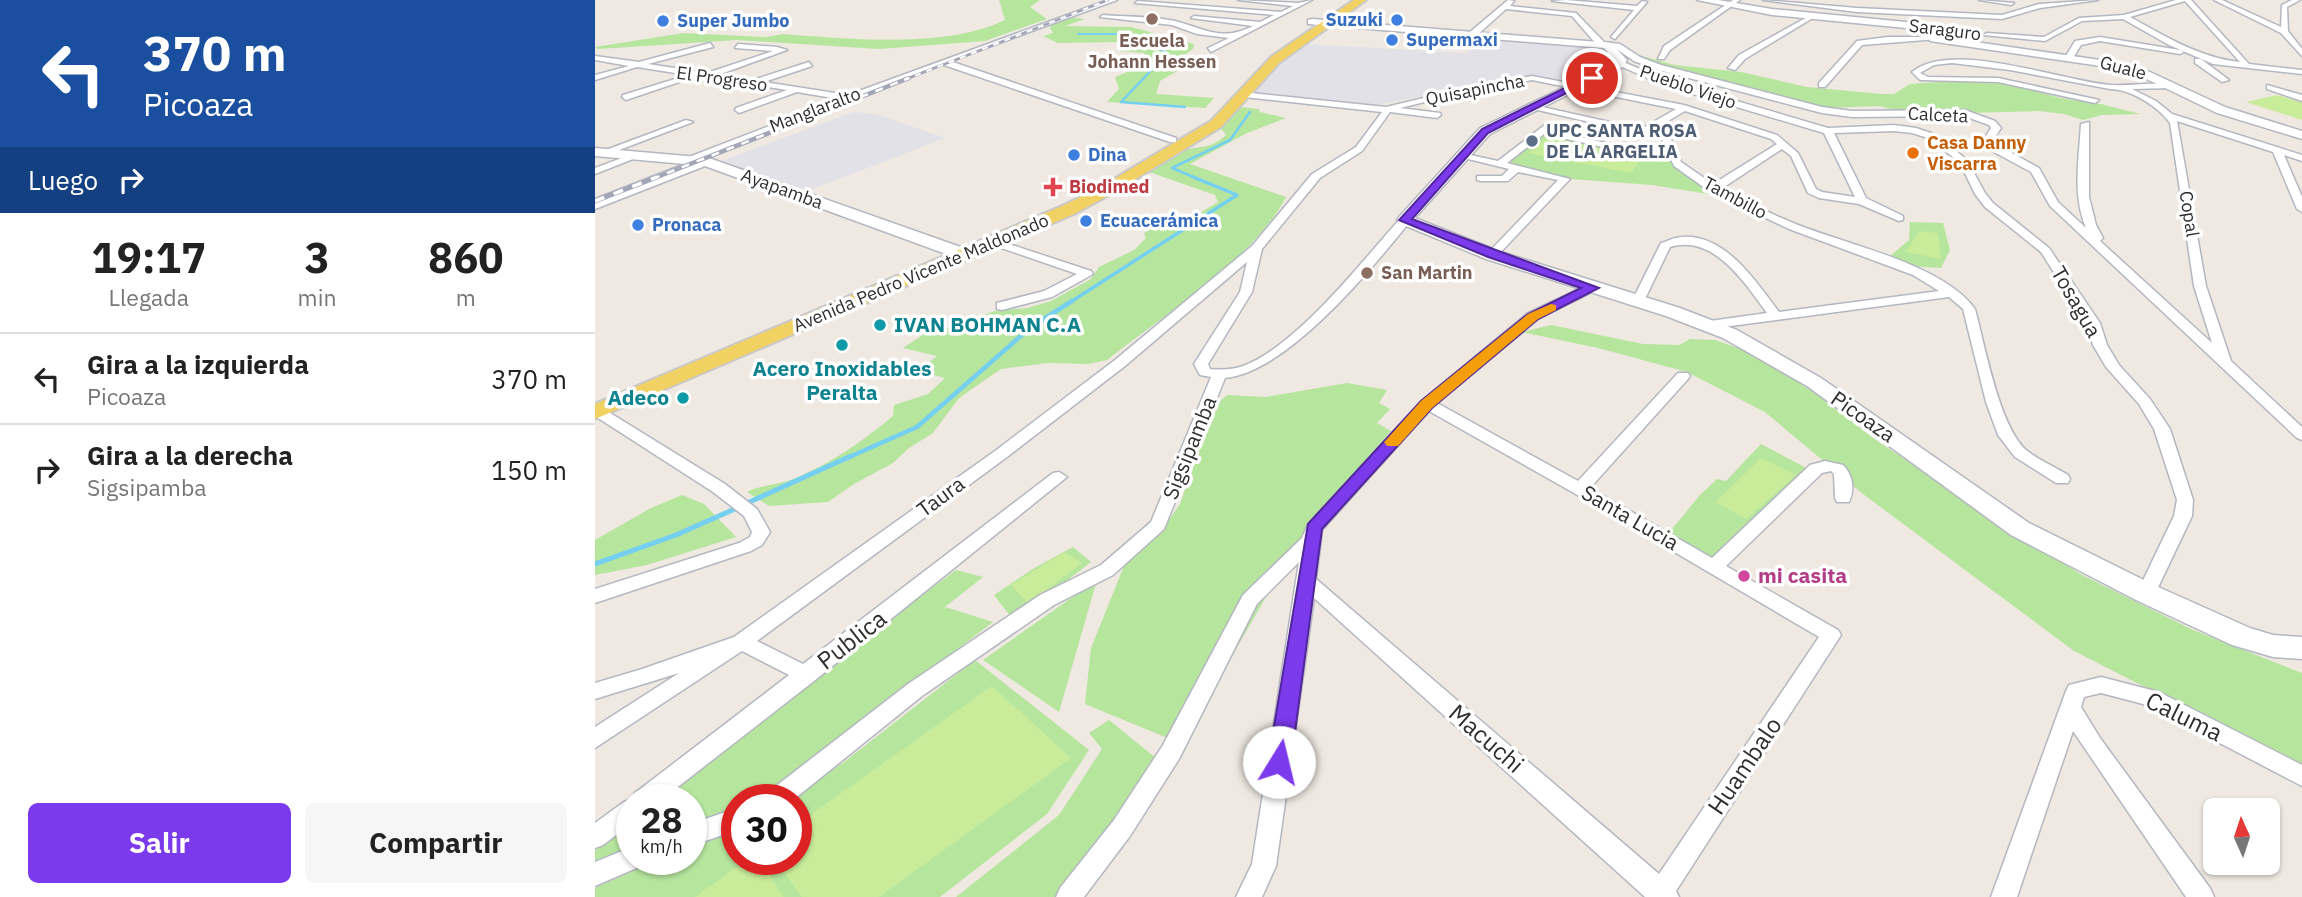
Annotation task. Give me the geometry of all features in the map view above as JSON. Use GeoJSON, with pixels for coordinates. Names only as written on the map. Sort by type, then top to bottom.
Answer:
{"type":"FeatureCollection","features":[{"type":"Feature","properties":{"kind":"main road","name":"Avenida Pedro Vicente Maldonado"},"geometry":{"type":"LineString","coordinates":[[596,406],[954,251],[1081,191],[1173,139],[1211,110],[1258,58],[1345,0]]}},
{"type":"Feature","properties":{"kind":"main road","name":"Avenida Pedro Vicente Maldonado"},"geometry":{"type":"LineString","coordinates":[[954,251],[992,242],[1068,210],[1177,149],[1216,124],[1275,60],[1361,0]]}},
{"type":"Feature","properties":{"kind":"street","name":"Manglaralto"},"geometry":{"type":"LineString","coordinates":[[1037,28],[1104,0]]}},
{"type":"Feature","properties":{"kind":"street","name":"Manglaralto"},"geometry":{"type":"LineString","coordinates":[[595,204],[849,97],[1114,0]]}},
{"type":"Feature","properties":{"kind":"street"},"geometry":{"type":"LineString","coordinates":[[1241,0],[1306,2]]}},
{"type":"Feature","properties":{"kind":"street"},"geometry":{"type":"LineString","coordinates":[[1473,34],[1513,0]]}},
{"type":"Feature","properties":{"kind":"street"},"geometry":{"type":"LineString","coordinates":[[1540,0],[1640,8]]}},
{"type":"Feature","properties":{"kind":"street"},"geometry":{"type":"LineString","coordinates":[[1615,37],[1646,0]]}},
{"type":"Feature","properties":{"kind":"street","name":"Saraguro"},"geometry":{"type":"LineString","coordinates":[[1702,0],[1813,16],[2045,39],[2081,19],[2124,17],[2185,0]]}},
{"type":"Feature","properties":{"kind":"street"},"geometry":{"type":"LineString","coordinates":[[1766,0],[1892,12],[2002,17],[2039,5],[2095,0]]}},
{"type":"Feature","properties":{"kind":"street"},"geometry":{"type":"LineString","coordinates":[[1889,0],[1892,12]]}},
{"type":"Feature","properties":{"kind":"street"},"geometry":{"type":"LineString","coordinates":[[1982,0],[2012,1]]}},
{"type":"Feature","properties":{"kind":"street"},"geometry":{"type":"LineString","coordinates":[[2185,0],[2248,67]]}},
{"type":"Feature","properties":{"kind":"street"},"geometry":{"type":"LineString","coordinates":[[2217,0],[2284,31],[2302,54]]}},
{"type":"Feature","properties":{"kind":"street"},"geometry":{"type":"LineString","coordinates":[[2284,31],[2284,6],[2299,0],[2302,7]]}},
{"type":"Feature","properties":{"kind":"street"},"geometry":{"type":"LineString","coordinates":[[1236,37],[1197,32],[1173,23],[1103,17],[1141,1],[1283,14]]}},
{"type":"Feature","properties":{"kind":"street"},"geometry":{"type":"LineString","coordinates":[[2002,17],[2003,10],[2012,1]]}},
{"type":"Feature","properties":{"kind":"street"},"geometry":{"type":"LineString","coordinates":[[2071,1],[2112,18]]}},
{"type":"Feature","properties":{"kind":"street"},"geometry":{"type":"LineString","coordinates":[[1211,50],[1306,2]]}},
{"type":"Feature","properties":{"kind":"street"},"geometry":{"type":"LineString","coordinates":[[1661,57],[1667,48],[1732,3]]}},
{"type":"Feature","properties":{"kind":"street","name":"Calceta"},"geometry":{"type":"LineString","coordinates":[[1504,6],[1574,14],[1583,18],[1590,32],[1602,44],[1616,46],[1637,60],[1822,110],[1862,114],[1965,113],[1983,119],[1996,128],[1987,142],[1991,147],[2018,158],[2035,170],[2046,195],[2302,435]]}},
{"type":"Feature","properties":{"kind":"street"},"geometry":{"type":"LineString","coordinates":[[1175,16],[1263,25]]}},
{"type":"Feature","properties":{"kind":"street"},"geometry":{"type":"LineString","coordinates":[[1732,68],[1742,57],[1813,16]]}},
{"type":"Feature","properties":{"kind":"street"},"geometry":{"type":"LineString","coordinates":[[2124,17],[2187,52],[2225,80]]}},
{"type":"Feature","properties":{"kind":"street"},"geometry":{"type":"LineString","coordinates":[[1313,22],[1602,44]]}},
{"type":"Feature","properties":{"kind":"street"},"geometry":{"type":"LineString","coordinates":[[1822,85],[1860,43],[1888,39],[1934,40],[1987,35]]}},
{"type":"Feature","properties":{"kind":"street"},"geometry":{"type":"LineString","coordinates":[[2070,56],[2078,43],[2093,39],[2187,52],[2226,64],[2302,72]]}},
{"type":"Feature","properties":{"kind":"street","name":"Guale"},"geometry":{"type":"LineString","coordinates":[[1934,40],[2131,66],[2221,110],[2302,135]]}},
{"type":"Feature","properties":{"kind":"street","name":"Pueblo Viejo"},"geometry":{"type":"LineString","coordinates":[[1602,44],[1621,60],[1621,64],[1666,82],[1828,131]]}},
{"type":"Feature","properties":{"kind":"street"},"geometry":{"type":"LineString","coordinates":[[595,78],[710,45]]}},
{"type":"Feature","properties":{"kind":"street"},"geometry":{"type":"LineString","coordinates":[[738,46],[783,50]]}},
{"type":"Feature","properties":{"kind":"street"},"geometry":{"type":"LineString","coordinates":[[626,97],[783,50]]}},
{"type":"Feature","properties":{"kind":"street","name":"El Progreso"},"geometry":{"type":"LineString","coordinates":[[595,58],[849,97]]}},
{"type":"Feature","properties":{"kind":"street"},"geometry":{"type":"LineString","coordinates":[[940,62],[953,64],[1173,139]]}},
{"type":"Feature","properties":{"kind":"street"},"geometry":{"type":"LineString","coordinates":[[2095,100],[2011,82],[1920,78],[1916,72],[1932,63],[1959,62],[2124,88],[2172,86]]}},
{"type":"Feature","properties":{"kind":"street"},"geometry":{"type":"LineString","coordinates":[[754,83],[809,64]]}},
{"type":"Feature","properties":{"kind":"street","name":"Sigsipamba"},"geometry":{"type":"LineString","coordinates":[[795,784],[915,690],[1047,600],[1108,570],[1158,525],[1219,375],[1236,373],[1262,363],[1307,325],[1485,131],[1621,64]]}},
{"type":"Feature","properties":{"kind":"street","name":"Quisapincha"},"geometry":{"type":"LineString","coordinates":[[1388,109],[1473,88],[1525,79],[1572,86],[1684,108],[1769,134],[1795,155],[1812,191],[1819,195],[1866,202]]}},
{"type":"Feature","properties":{"kind":"street"},"geometry":{"type":"LineString","coordinates":[[2270,87],[2302,98]]}},
{"type":"Feature","properties":{"kind":"street"},"geometry":{"type":"LineString","coordinates":[[2124,88],[2155,104],[2170,116],[2302,158]]}},
{"type":"Feature","properties":{"kind":"street"},"geometry":{"type":"LineString","coordinates":[[739,110],[797,90]]}},
{"type":"Feature","properties":{"kind":"street"},"geometry":{"type":"LineString","coordinates":[[1244,94],[1437,115]]}},
{"type":"Feature","properties":{"kind":"street","name":"Tambillo"},"geometry":{"type":"LineString","coordinates":[[1529,107],[1666,137],[1677,164],[1713,189],[1793,228],[1917,272],[1953,293]]}},
{"type":"Feature","properties":{"kind":"street"},"geometry":{"type":"LineString","coordinates":[[1642,132],[1684,108]]}},
{"type":"Feature","properties":{"kind":"street"},"geometry":{"type":"LineString","coordinates":[[1219,375],[1205,372],[1201,364],[1246,292],[1256,248],[1316,176],[1366,142],[1388,109]]}},
{"type":"Feature","properties":{"kind":"street","name":"Copal"},"geometry":{"type":"LineString","coordinates":[[2170,116],[2174,123],[2200,286],[2225,364]]}},
{"type":"Feature","properties":{"kind":"street"},"geometry":{"type":"LineString","coordinates":[[599,152],[689,122]]}},
{"type":"Feature","properties":{"kind":"street"},"geometry":{"type":"LineString","coordinates":[[2087,124],[2085,214],[2106,252]]}},
{"type":"Feature","properties":{"kind":"street","name":"Tosagua"},"geometry":{"type":"LineString","coordinates":[[1828,131],[1894,128],[1913,130],[1934,137],[1964,162],[1980,194],[1989,205],[2045,250],[2093,323],[2100,345],[2113,367],[2144,402],[2162,429],[2185,500],[2183,516],[2145,593]]}},
{"type":"Feature","properties":{"kind":"street"},"geometry":{"type":"LineString","coordinates":[[1500,164],[1546,129],[1639,152]]}},
{"type":"Feature","properties":{"kind":"street"},"geometry":{"type":"LineString","coordinates":[[1828,131],[1866,202],[1899,218]]}},
{"type":"Feature","properties":{"kind":"street"},"geometry":{"type":"LineString","coordinates":[[1713,189],[1783,144]]}},
{"type":"Feature","properties":{"kind":"street"},"geometry":{"type":"LineString","coordinates":[[2276,148],[2302,209]]}},
{"type":"Feature","properties":{"kind":"street","name":"Ayapamba"},"geometry":{"type":"LineString","coordinates":[[599,152],[698,160],[954,251]]}},
{"type":"Feature","properties":{"kind":"street"},"geometry":{"type":"LineString","coordinates":[[595,171],[638,155]]}},
{"type":"Feature","properties":{"kind":"street"},"geometry":{"type":"LineString","coordinates":[[1461,156],[1565,179],[1492,255]]}},
{"type":"Feature","properties":{"kind":"street","name":"Manglaralto"},"geometry":{"type":"LineString","coordinates":[[595,197],[698,160]]}},
{"type":"Feature","properties":{"kind":"street"},"geometry":{"type":"LineString","coordinates":[[1481,178],[1504,179],[1515,168]]}},
{"type":"Feature","properties":{"kind":"street","name":"Picoaza"},"geometry":{"type":"LineString","coordinates":[[1405,220],[1492,255],[1708,325],[1762,350],[1814,382],[2020,529],[2145,593],[2242,637],[2273,646],[2302,648]]}},
{"type":"Feature","properties":{"kind":"street"},"geometry":{"type":"LineString","coordinates":[[1638,301],[1649,284],[1654,265],[1665,244],[1686,239],[1697,240],[1718,251],[1753,286],[1775,314]]}},
{"type":"Feature","properties":{"kind":"street"},"geometry":{"type":"LineString","coordinates":[[992,242],[1087,274],[1048,295],[1002,306]]}},
{"type":"Feature","properties":{"kind":"street","name":"Taura"},"geometry":{"type":"LineString","coordinates":[[595,691],[644,677],[741,642],[1001,454],[1119,363],[1256,248]]}},
{"type":"Feature","properties":{"kind":"street"},"geometry":{"type":"LineString","coordinates":[[1249,897],[1264,866],[1314,528],[1427,404],[1533,316],[1592,288]]}},
{"type":"Feature","properties":{"kind":"street"},"geometry":{"type":"LineString","coordinates":[[1708,325],[1775,314],[1953,293],[1969,309],[1993,402],[2007,435],[2021,454],[2062,479]]}},
{"type":"Feature","properties":{"kind":"street"},"geometry":{"type":"LineString","coordinates":[[1580,489],[1683,376]]}},
{"type":"Feature","properties":{"kind":"street","name":"Santa Lucia"},"geometry":{"type":"LineString","coordinates":[[1427,404],[1580,489],[1831,635]]}},
{"type":"Feature","properties":{"kind":"street"},"geometry":{"type":"LineString","coordinates":[[595,596],[745,547],[756,541],[761,532],[751,513],[719,488],[596,406]]}},
{"type":"Feature","properties":{"kind":"street"},"geometry":{"type":"LineString","coordinates":[[1714,567],[1816,469],[1836,467],[1845,479],[1843,498]]}},
{"type":"Feature","properties":{"kind":"street","name":"Publica"},"geometry":{"type":"LineString","coordinates":[[664,784],[1059,477]]}},
{"type":"Feature","properties":{"kind":"street"},"geometry":{"type":"LineString","coordinates":[[1069,897],[1122,828],[1171,752],[1250,600],[1310,541]]}},
{"type":"Feature","properties":{"kind":"street","name":"Macuchi"},"geometry":{"type":"LineString","coordinates":[[1307,581],[1662,895]]}},
{"type":"Feature","properties":{"kind":"street","name":"Huambalo"},"geometry":{"type":"LineString","coordinates":[[1662,895],[1831,635]]}},
{"type":"Feature","properties":{"kind":"street"},"geometry":{"type":"LineString","coordinates":[[595,739],[741,642],[807,675]]}},
{"type":"Feature","properties":{"kind":"street","name":"Caluma"},"geometry":{"type":"LineString","coordinates":[[2069,706],[2076,691],[2101,685],[2152,698],[2302,776]]}},
{"type":"Feature","properties":{"kind":"street"},"geometry":{"type":"LineString","coordinates":[[2004,897],[2069,706]]}},
{"type":"Feature","properties":{"kind":"street"},"geometry":{"type":"LineString","coordinates":[[2069,706],[2092,745],[2201,897]]}},
{"type":"Feature","properties":{"kind":"street"},"geometry":{"type":"LineString","coordinates":[[595,836],[616,820]]}},
{"type":"Feature","properties":{"kind":"street"},"geometry":{"type":"LineString","coordinates":[[595,874],[616,865]]}},
{"type":"Feature","properties":{"kind":"shaded area"},"geometry":{"type":"Polygon","coordinates":[[[1480,37],[1594,45],[1607,63],[1599,71],[1567,84],[1524,75],[1378,105],[1245,93],[1278,62],[1303,44],[1467,53],[1480,37]]]}},
{"type":"Feature","properties":{"kind":"shaded area"},"geometry":{"type":"Polygon","coordinates":[[[853,112],[876,114],[945,138],[803,193],[719,162],[853,112]]]}},
{"type":"Feature","properties":{"kind":"green space"},"geometry":{"type":"Polygon","coordinates":[[[999,0],[1040,0],[1030,7],[1047,19],[985,41],[879,49],[737,40],[598,49],[595,47],[684,33],[766,37],[783,34],[896,40],[954,35],[1005,20],[999,0]]]}},
{"type":"Feature","properties":{"kind":"green space"},"geometry":{"type":"Polygon","coordinates":[[[1070,17],[1085,19],[1065,26],[1131,27],[1194,44],[1193,49],[1182,56],[1189,59],[1188,65],[1160,81],[1156,94],[1214,98],[1205,108],[1107,102],[1119,89],[1115,77],[1133,68],[1145,53],[1120,51],[1120,42],[1058,43],[1043,36],[1053,33],[1050,28],[1052,27],[1048,26],[1070,17]]]}},
{"type":"Feature","properties":{"kind":"green space"},"geometry":{"type":"Polygon","coordinates":[[[1627,52],[1675,65],[1741,72],[1807,87],[1881,94],[1894,94],[1910,84],[1998,81],[2060,98],[2101,104],[2140,114],[2102,115],[2083,120],[2039,111],[1965,113],[1894,110],[1880,106],[1824,108],[1671,70],[1627,52]]]}},
{"type":"Feature","properties":{"kind":"green space"},"geometry":{"type":"Polygon","coordinates":[[[2277,95],[2302,102],[2302,120],[2246,102],[2277,95]]]}},
{"type":"Feature","properties":{"kind":"green space"},"geometry":{"type":"Polygon","coordinates":[[[1240,107],[1259,109],[1260,112],[1286,118],[1247,133],[1190,164],[1286,197],[1272,220],[1253,242],[1179,306],[1107,360],[1088,364],[1048,363],[1001,369],[959,398],[933,433],[909,448],[893,463],[828,502],[769,506],[747,492],[792,480],[824,465],[893,416],[894,405],[928,394],[945,378],[918,371],[937,356],[903,348],[932,329],[942,330],[995,311],[1027,308],[1051,301],[1091,279],[1099,267],[1134,250],[1146,238],[1144,233],[1170,219],[1186,221],[1218,202],[1215,195],[1149,172],[1184,151],[1220,140],[1226,135],[1220,127],[1240,107]]]}},
{"type":"Feature","properties":{"kind":"green space"},"geometry":{"type":"Polygon","coordinates":[[[1544,133],[1667,158],[1687,175],[1721,196],[1652,185],[1571,179],[1503,164],[1544,133]]]}},
{"type":"Feature","properties":{"kind":"green space"},"geometry":{"type":"Polygon","coordinates":[[[1551,135],[1643,156],[1631,173],[1528,153],[1551,135]]]}},
{"type":"Feature","properties":{"kind":"green space"},"geometry":{"type":"Polygon","coordinates":[[[1910,222],[1943,223],[1950,250],[1941,268],[1905,266],[1889,257],[1909,240],[1910,222]]]}},
{"type":"Feature","properties":{"kind":"green space"},"geometry":{"type":"Polygon","coordinates":[[[1919,231],[1938,233],[1941,259],[1906,252],[1919,231]]]}},
{"type":"Feature","properties":{"kind":"green space"},"geometry":{"type":"Polygon","coordinates":[[[1551,325],[1643,344],[1679,345],[1690,339],[1715,340],[1752,353],[1813,392],[1873,438],[2082,575],[2193,630],[2302,673],[2302,767],[2074,651],[1863,494],[1765,412],[1687,372],[1598,348],[1522,332],[1551,325]]]}},
{"type":"Feature","properties":{"kind":"green space"},"geometry":{"type":"Polygon","coordinates":[[[1347,383],[1387,390],[1379,403],[1390,409],[1377,423],[1391,431],[1309,527],[1290,570],[1267,595],[1182,744],[1085,704],[1091,648],[1126,561],[1161,531],[1180,504],[1219,402],[1227,395],[1265,397],[1347,383]]]}},
{"type":"Feature","properties":{"kind":"green space"},"geometry":{"type":"Polygon","coordinates":[[[1761,444],[1810,470],[1714,561],[1668,534],[1700,495],[1717,479],[1726,481],[1761,444]]]}},
{"type":"Feature","properties":{"kind":"green space"},"geometry":{"type":"Polygon","coordinates":[[[1761,458],[1796,475],[1746,519],[1716,502],[1761,458]]]}},
{"type":"Feature","properties":{"kind":"green space"},"geometry":{"type":"Polygon","coordinates":[[[682,495],[704,504],[736,537],[647,565],[595,575],[595,540],[651,508],[682,495]]]}},
{"type":"Feature","properties":{"kind":"green space"},"geometry":{"type":"Polygon","coordinates":[[[1073,547],[1091,562],[1014,621],[994,595],[1036,567],[1073,547]]]}},
{"type":"Feature","properties":{"kind":"green space"},"geometry":{"type":"Polygon","coordinates":[[[1064,552],[1082,563],[1028,604],[1011,585],[1064,552]]]}},
{"type":"Feature","properties":{"kind":"green space"},"geometry":{"type":"Polygon","coordinates":[[[956,570],[983,577],[945,607],[993,622],[781,784],[721,784],[721,817],[707,822],[707,784],[671,784],[956,570]]]}},
{"type":"Feature","properties":{"kind":"green space"},"geometry":{"type":"Polygon","coordinates":[[[1097,580],[1059,712],[983,660],[1097,580]]]}},
{"type":"Feature","properties":{"kind":"green space"},"geometry":{"type":"Polygon","coordinates":[[[975,660],[1089,750],[1047,814],[940,897],[595,897],[595,888],[624,875],[707,875],[707,839],[721,834],[721,875],[812,875],[812,784],[975,660]]]}},
{"type":"Feature","properties":{"kind":"green space"},"geometry":{"type":"Polygon","coordinates":[[[992,686],[1071,758],[879,897],[802,897],[786,875],[812,875],[812,814],[992,686]]]}},
{"type":"Feature","properties":{"kind":"green space"},"geometry":{"type":"Polygon","coordinates":[[[1109,720],[1162,763],[1056,897],[956,897],[1059,815],[1102,749],[1089,733],[1109,720]]]}},
{"type":"Feature","properties":{"kind":"green space"},"geometry":{"type":"Polygon","coordinates":[[[616,825],[616,857],[595,865],[595,841],[616,825]]]}},
{"type":"Feature","properties":{"kind":"green space"},"geometry":{"type":"Polygon","coordinates":[[[726,875],[769,875],[784,897],[695,897],[726,875]]]}},
{"type":"Feature","properties":{"kind":"waterway"},"geometry":{"type":"LineString","coordinates":[[1078,34],[1130,34],[1167,53],[1142,80]]}},
{"type":"Feature","properties":{"kind":"waterway"},"geometry":{"type":"LineString","coordinates":[[1144,78],[1121,102],[1185,107]]}},
{"type":"Feature","properties":{"kind":"waterway"},"geometry":{"type":"LineString","coordinates":[[1198,179],[1172,168],[1230,140],[1250,112]]}},
{"type":"Feature","properties":{"kind":"waterway"},"geometry":{"type":"LineString","coordinates":[[1069,303],[1237,195],[1193,177]]}},
{"type":"Feature","properties":{"kind":"waterway"},"geometry":{"type":"LineString","coordinates":[[847,458],[917,427],[1031,327],[1072,301]]}},
{"type":"Feature","properties":{"kind":"waterway"},"geometry":{"type":"LineString","coordinates":[[745,504],[851,456]]}},
{"type":"Feature","properties":{"kind":"waterway"},"geometry":{"type":"LineString","coordinates":[[595,564],[676,535],[737,508]]}},
{"type":"Feature","properties":{"kind":"railway"},"geometry":{"type":"LineString","coordinates":[[904,80],[1108,0]]}},
{"type":"Feature","properties":{"kind":"railway"},"geometry":{"type":"LineString","coordinates":[[652,179],[909,78]]}},
{"type":"Feature","properties":{"kind":"railway"},"geometry":{"type":"LineString","coordinates":[[595,201],[657,177]]}},
{"type":"Feature","properties":{"kind":"slow traffic"},"geometry":{"type":"LineString","coordinates":[[1392,442],[1427,404],[1533,316],[1551,308]]}},
{"type":"Feature","properties":{"kind":"place","name":"Escuela Johann Hessen"},"geometry":{"type":"Point","coordinates":[1152,19]}},
{"type":"Feature","properties":{"kind":"place","name":"Suzuki"},"geometry":{"type":"Point","coordinates":[1397,20]}},
{"type":"Feature","properties":{"kind":"place","name":"Super Jumbo"},"geometry":{"type":"Point","coordinates":[663,21]}},
{"type":"Feature","properties":{"kind":"place","name":"Supermaxi"},"geometry":{"type":"Point","coordinates":[1392,40]}},
{"type":"Feature","properties":{"kind":"place","name":"UPC SANTA ROSA DE LA ARGELIA"},"geometry":{"type":"Point","coordinates":[1532,141]}},
{"type":"Feature","properties":{"kind":"place","name":"Casa Danny Viscarra"},"geometry":{"type":"Point","coordinates":[1913,153]}},
{"type":"Feature","properties":{"kind":"place","name":"Dina"},"geometry":{"type":"Point","coordinates":[1074,155]}},
{"type":"Feature","properties":{"kind":"place","name":"Biodimed"},"geometry":{"type":"Point","coordinates":[1053,187]}},
{"type":"Feature","properties":{"kind":"place","name":"Ecuacerámica"},"geometry":{"type":"Point","coordinates":[1086,221]}},
{"type":"Feature","properties":{"kind":"place","name":"Pronaca"},"geometry":{"type":"Point","coordinates":[638,225]}},
{"type":"Feature","properties":{"kind":"place","name":"San Martin"},"geometry":{"type":"Point","coordinates":[1367,273]}},
{"type":"Feature","properties":{"kind":"place","name":"IVAN BOHMAN C.A"},"geometry":{"type":"Point","coordinates":[880,325]}},
{"type":"Feature","properties":{"kind":"place","name":"Acero Inoxidables Peralta"},"geometry":{"type":"Point","coordinates":[842,345]}},
{"type":"Feature","properties":{"kind":"place","name":"Adeco"},"geometry":{"type":"Point","coordinates":[683,398]}},
{"type":"Feature","properties":{"kind":"place","name":"mi casita"},"geometry":{"type":"Point","coordinates":[1744,576]}},
{"type":"Feature","properties":{"kind":"route"},"geometry":{"type":"LineString","coordinates":[[1279,762],[1314,528],[1427,404],[1533,316],[1592,288],[1492,255],[1405,220],[1485,131],[1592,78]]}}]}
